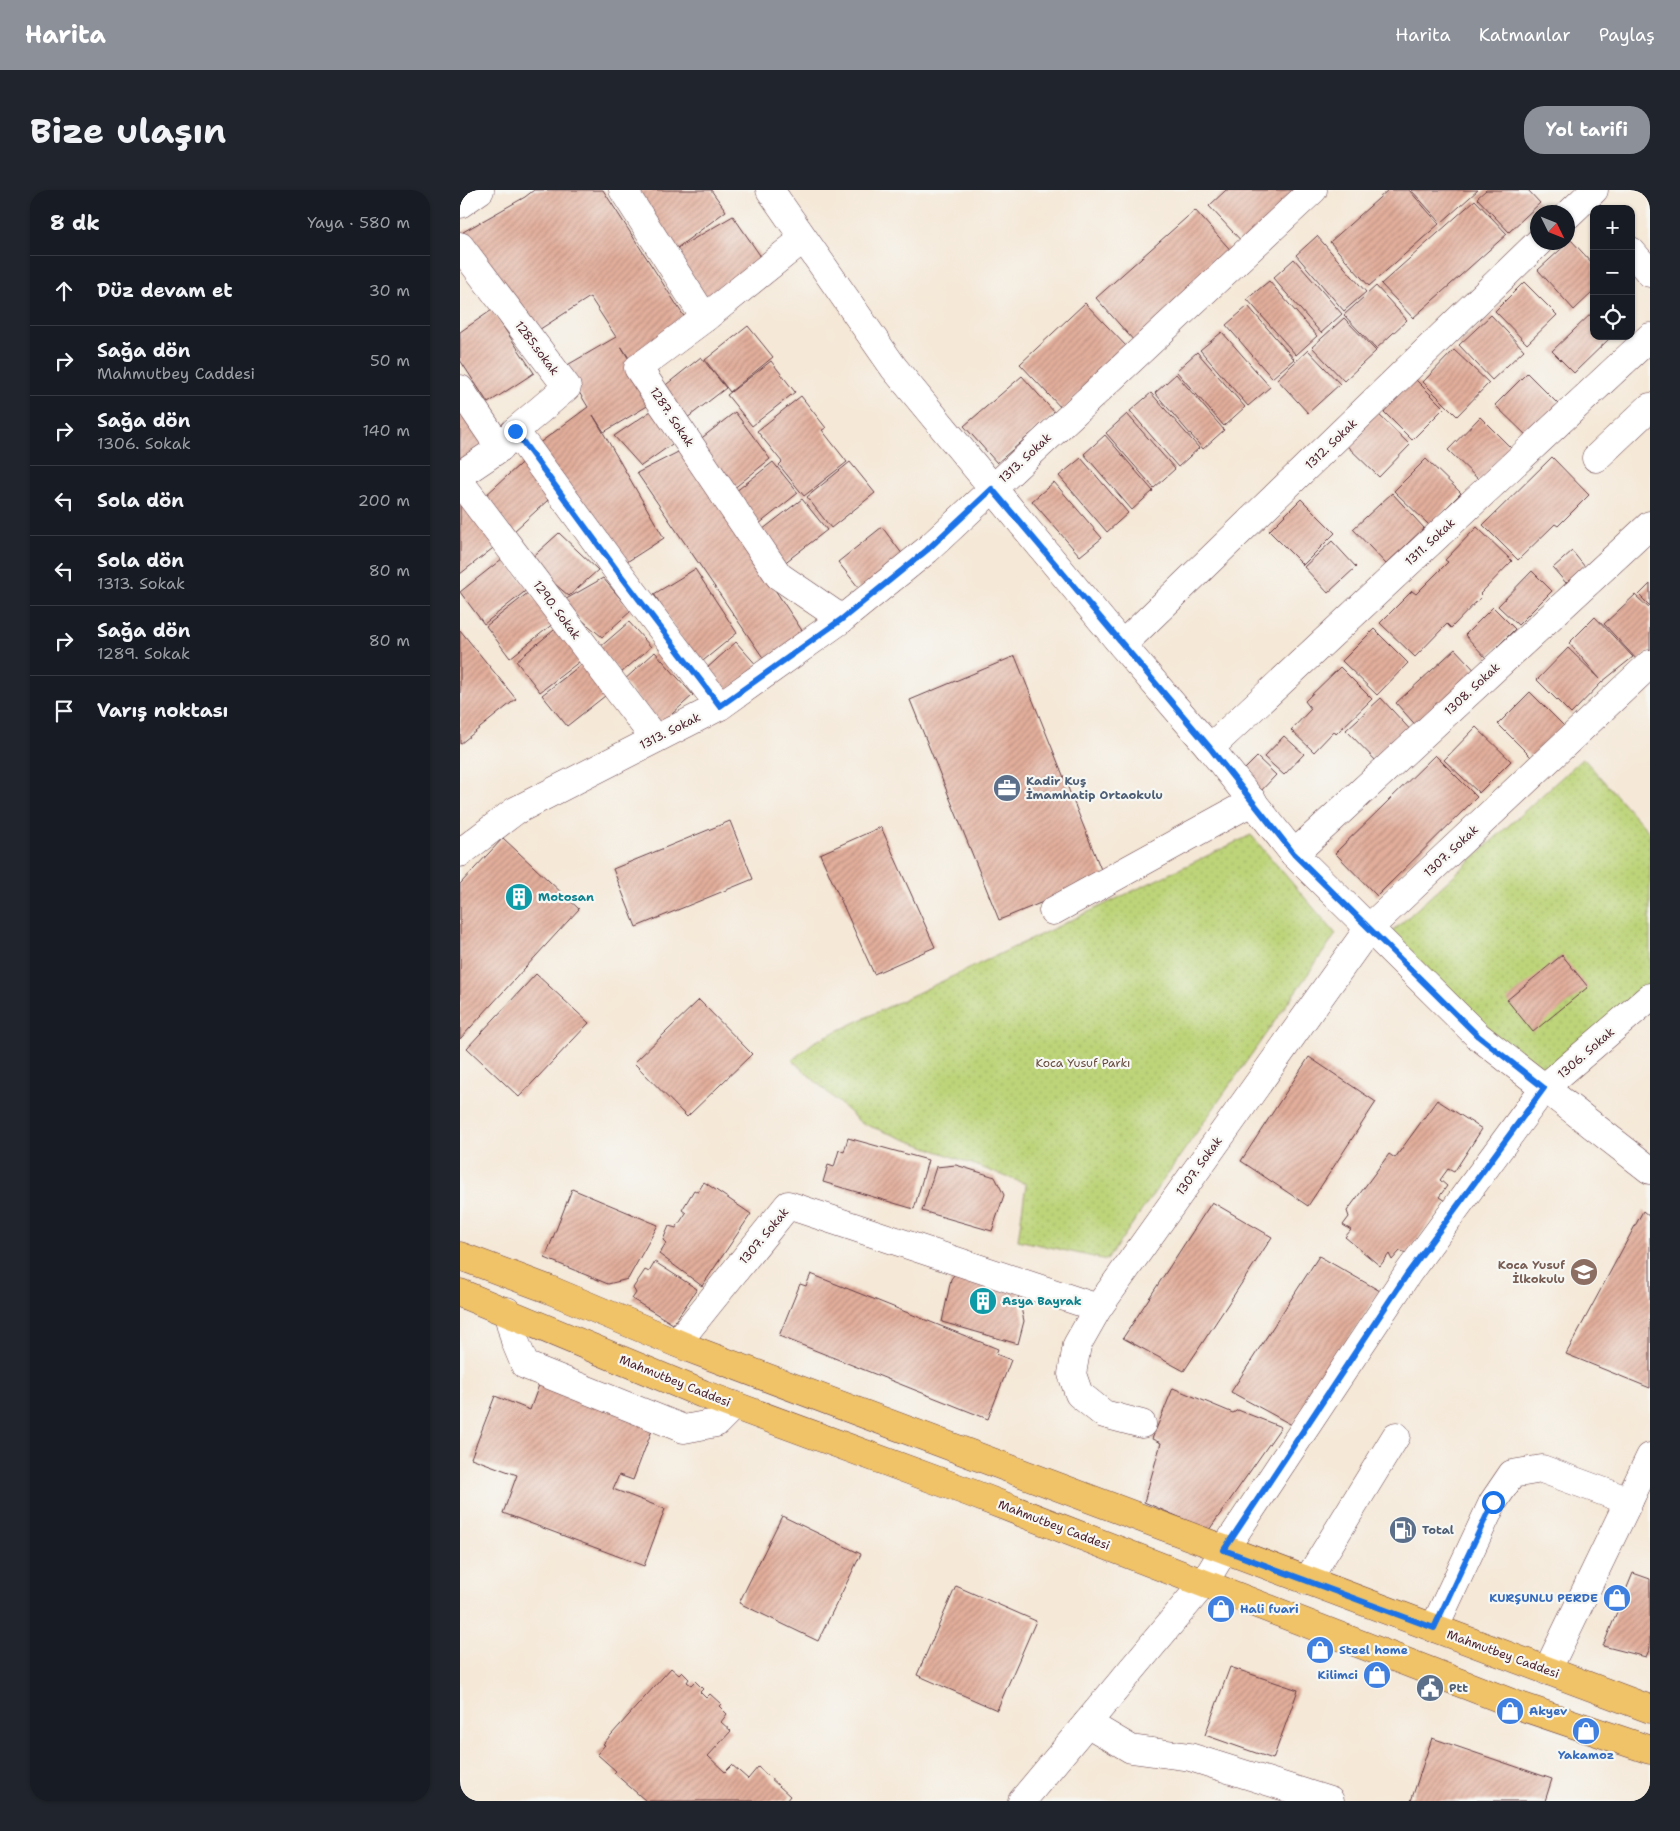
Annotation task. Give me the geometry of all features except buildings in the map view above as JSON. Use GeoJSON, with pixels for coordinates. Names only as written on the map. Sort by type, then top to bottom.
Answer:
{"type":"FeatureCollection","features":[{"type":"Feature","properties":{"kind":"main road","name":"Mahmutbey Caddesi"},"geometry":{"type":"LineString","coordinates":[[460,1256],[548,1289],[677,1343],[1547,1671],[1649,1707]]}},
{"type":"Feature","properties":{"kind":"main road","name":"Mahmutbey Caddesi"},"geometry":{"type":"LineString","coordinates":[[460,1292],[703,1394],[1204,1583],[1517,1705],[1650,1750]]}},
{"type":"Feature","properties":{"kind":"street"},"geometry":{"type":"LineString","coordinates":[[460,204],[480,190]]}},
{"type":"Feature","properties":{"kind":"street"},"geometry":{"type":"LineString","coordinates":[[623,190],[705,318]]}},
{"type":"Feature","properties":{"kind":"street"},"geometry":{"type":"LineString","coordinates":[[770,190],[894,368],[992,489],[1210,748],[1294,854],[1478,1036],[1650,1170]]}},
{"type":"Feature","properties":{"kind":"street","name":"1313. Sokak"},"geometry":{"type":"LineString","coordinates":[[460,853],[514,811],[720,706],[842,619],[927,550],[1313,190]]}},
{"type":"Feature","properties":{"kind":"street","name":"1287. Sokak"},"geometry":{"type":"LineString","coordinates":[[803,239],[705,318],[638,368],[779,576],[842,619]]}},
{"type":"Feature","properties":{"kind":"street","name":"1285.sokak"},"geometry":{"type":"LineString","coordinates":[[460,246],[567,387],[508,440],[460,475]]}},
{"type":"Feature","properties":{"kind":"street","name":"1312. Sokak"},"geometry":{"type":"LineString","coordinates":[[1122,645],[1531,250]]}},
{"type":"Feature","properties":{"kind":"street"},"geometry":{"type":"LineString","coordinates":[[1635,255],[1650,272]]}},
{"type":"Feature","properties":{"kind":"street","name":"1311. Sokak"},"geometry":{"type":"LineString","coordinates":[[1210,748],[1650,337]]}},
{"type":"Feature","properties":{"kind":"street"},"geometry":{"type":"LineString","coordinates":[[460,389],[508,440],[616,569],[720,706]]}},
{"type":"Feature","properties":{"kind":"street"},"geometry":{"type":"LineString","coordinates":[[1596,458],[1650,407]]}},
{"type":"Feature","properties":{"kind":"street","name":"1290. Sokak"},"geometry":{"type":"LineString","coordinates":[[460,482],[655,739]]}},
{"type":"Feature","properties":{"kind":"street","name":"1308. Sokak"},"geometry":{"type":"LineString","coordinates":[[1294,854],[1650,524]]}},
{"type":"Feature","properties":{"kind":"street","name":"1307. Sokak"},"geometry":{"type":"LineString","coordinates":[[677,1343],[788,1205],[1098,1308],[1369,928],[1650,664]]}},
{"type":"Feature","properties":{"kind":"street"},"geometry":{"type":"LineString","coordinates":[[1053,911],[1253,801]]}},
{"type":"Feature","properties":{"kind":"street","name":"1306. Sokak"},"geometry":{"type":"LineString","coordinates":[[1022,1801],[1204,1583],[1408,1273],[1544,1088],[1650,997]]}},
{"type":"Feature","properties":{"kind":"street"},"geometry":{"type":"LineString","coordinates":[[1098,1308],[1077,1345],[1072,1374],[1079,1394],[1104,1414],[1142,1424]]}},
{"type":"Feature","properties":{"kind":"street"},"geometry":{"type":"LineString","coordinates":[[507,1311],[515,1341],[525,1365],[684,1429],[716,1423],[734,1405]]}},
{"type":"Feature","properties":{"kind":"street"},"geometry":{"type":"LineString","coordinates":[[1308,1581],[1396,1436]]}},
{"type":"Feature","properties":{"kind":"street"},"geometry":{"type":"LineString","coordinates":[[1547,1671],[1650,1458]]}},
{"type":"Feature","properties":{"kind":"street"},"geometry":{"type":"LineString","coordinates":[[1434,1628],[1493,1502],[1512,1474],[1542,1469],[1629,1501]]}},
{"type":"Feature","properties":{"kind":"street"},"geometry":{"type":"LineString","coordinates":[[1087,1723],[1131,1748],[1190,1757],[1330,1801]]}},
{"type":"Feature","properties":{"kind":"green space"},"geometry":{"type":"Polygon","coordinates":[[[1583,758],[1650,833],[1650,985],[1539,1080],[1385,938],[1583,758]]]}},
{"type":"Feature","properties":{"kind":"green space","name":"Koca Yusuf Parkı"},"geometry":{"type":"Polygon","coordinates":[[[1251,835],[1336,934],[1107,1260],[1018,1240],[1026,1184],[861,1123],[792,1060],[814,1042],[1251,835]]]}},
{"type":"Feature","properties":{"kind":"place","name":"Kadir Kuş İmamhatip Ortaokulu"},"geometry":{"type":"Point","coordinates":[1007,788]}},
{"type":"Feature","properties":{"kind":"place","name":"Motosan"},"geometry":{"type":"Point","coordinates":[519,897]}},
{"type":"Feature","properties":{"kind":"place","name":"Koca Yusuf İlkokulu"},"geometry":{"type":"Point","coordinates":[1584,1272]}},
{"type":"Feature","properties":{"kind":"place","name":"Asya Bayrak"},"geometry":{"type":"Point","coordinates":[983,1301]}},
{"type":"Feature","properties":{"kind":"place","name":"Total"},"geometry":{"type":"Point","coordinates":[1403,1530]}},
{"type":"Feature","properties":{"kind":"place","name":"KURŞUNLU PERDE"},"geometry":{"type":"Point","coordinates":[1617,1598]}},
{"type":"Feature","properties":{"kind":"place","name":"Hali fuari"},"geometry":{"type":"Point","coordinates":[1221,1609]}},
{"type":"Feature","properties":{"kind":"place","name":"Steel home"},"geometry":{"type":"Point","coordinates":[1320,1650]}},
{"type":"Feature","properties":{"kind":"place","name":"Kilimci"},"geometry":{"type":"Point","coordinates":[1377,1675]}},
{"type":"Feature","properties":{"kind":"place","name":"Ptt"},"geometry":{"type":"Point","coordinates":[1430,1688]}},
{"type":"Feature","properties":{"kind":"place","name":"Akyev"},"geometry":{"type":"Point","coordinates":[1510,1711]}},
{"type":"Feature","properties":{"kind":"place","name":"Yakamoz"},"geometry":{"type":"Point","coordinates":[1586,1731]}},
{"type":"Feature","properties":{"kind":"route"},"geometry":{"type":"LineString","coordinates":[[515,431],[616,569],[720,706],[842,619],[927,550],[992,489],[1210,748],[1294,854],[1478,1036],[1544,1088],[1408,1273],[1224,1550],[1434,1628],[1493,1502]]}}]}
